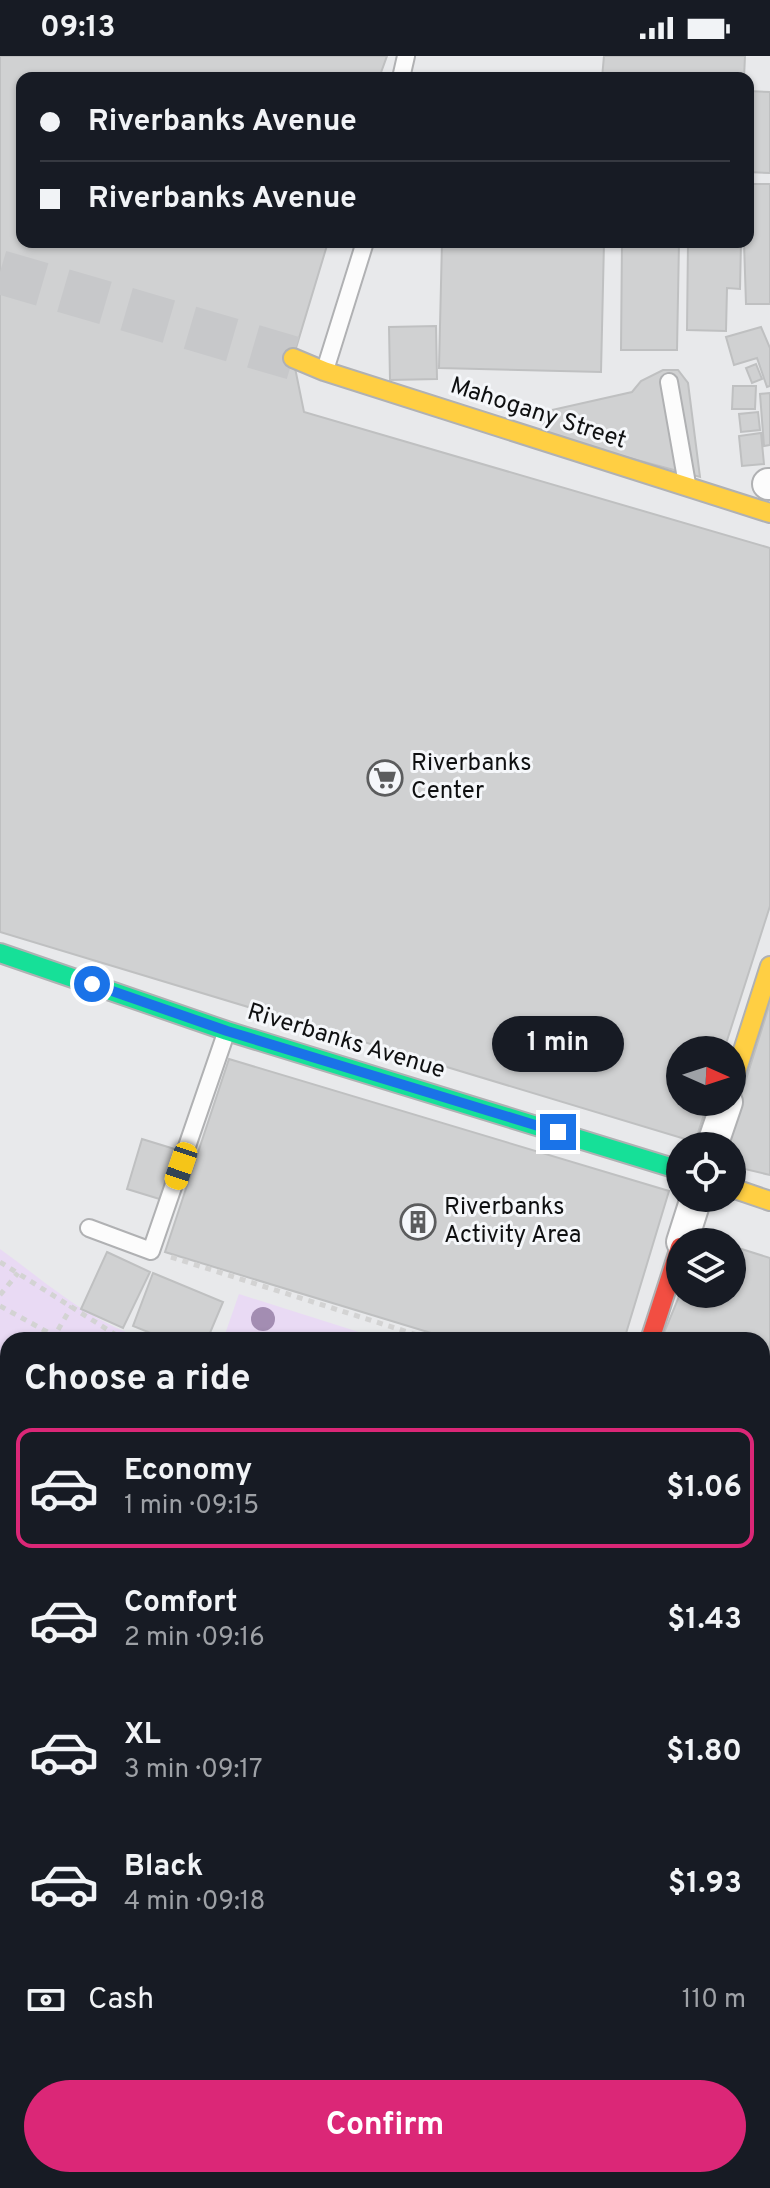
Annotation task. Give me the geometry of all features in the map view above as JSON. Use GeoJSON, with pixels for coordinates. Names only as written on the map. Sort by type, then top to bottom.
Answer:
{"type":"FeatureCollection","features":[{"type":"Feature","properties":{"kind":"street","name":"Mahogany Street"},"geometry":{"type":"LineString","coordinates":[[293,358],[324,371],[687,485],[769,494]]}},
{"type":"Feature","properties":{"kind":"street","name":"Riverbanks Avenue"},"geometry":{"type":"LineString","coordinates":[[0,953],[227,1031],[666,1166]]}},
{"type":"Feature","properties":{"kind":"street"},"geometry":{"type":"LineString","coordinates":[[746,1041],[770,966]]}},
{"type":"Feature","properties":{"kind":"street"},"geometry":{"type":"LineString","coordinates":[[746,1193],[770,1201]]}},
{"type":"Feature","properties":{"kind":"street"},"geometry":{"type":"LineString","coordinates":[[653,1332],[666,1290]]}},
{"type":"Feature","properties":{"kind":"lane"},"geometry":{"type":"LineString","coordinates":[[324,371],[363,248]]}},
{"type":"Feature","properties":{"kind":"lane"},"geometry":{"type":"LineString","coordinates":[[669,382],[687,485]]}},
{"type":"Feature","properties":{"kind":"lane"},"geometry":{"type":"LineString","coordinates":[[89,1228],[151,1251],[227,1031]]}},
{"type":"Feature","properties":{"kind":"path"},"geometry":{"type":"LineString","coordinates":[[151,1251],[408,1332]]}},
{"type":"Feature","properties":{"kind":"path"},"geometry":{"type":"LineString","coordinates":[[0,1262],[112,1332]]}},
{"type":"Feature","properties":{"kind":"path"},"geometry":{"type":"LineString","coordinates":[[0,1295],[18,1273]]}},
{"type":"Feature","properties":{"kind":"path"},"geometry":{"type":"LineString","coordinates":[[0,1306],[44,1332]]}},
{"type":"Feature","properties":{"kind":"path"},"geometry":{"type":"LineString","coordinates":[[57,1332],[72,1306]]}},
{"type":"Feature","properties":{"kind":"shaded area"},"geometry":{"type":"Polygon","coordinates":[[[0,1249],[89,1313],[126,1332],[0,1332],[0,1249]]]}},
{"type":"Feature","properties":{"kind":"shaded area"},"geometry":{"type":"Polygon","coordinates":[[[239,1294],[359,1332],[226,1332],[239,1294]]]}},
{"type":"Feature","properties":{"kind":"building","name":"Riverbanks Center"},"geometry":{"type":"Polygon","coordinates":[[[0,56],[387,56],[381,72],[16,72],[16,248],[326,248],[293,358],[304,412],[770,548],[770,906],[728,1036],[666,1036],[666,1116],[703,1116],[698,1132],[666,1133],[0,932],[0,56]]]}},
{"type":"Feature","properties":{"kind":"building"},"geometry":{"type":"Polygon","coordinates":[[[604,56],[745,56],[744,72],[603,72],[604,56]]]}},
{"type":"Feature","properties":{"kind":"building"},"geometry":{"type":"Polygon","coordinates":[[[754,91],[770,92],[770,173],[754,172],[754,91]]]}},
{"type":"Feature","properties":{"kind":"building"},"geometry":{"type":"Polygon","coordinates":[[[754,184],[770,184],[770,304],[746,304],[744,248],[754,248],[754,184]]]}},
{"type":"Feature","properties":{"kind":"building"},"geometry":{"type":"Polygon","coordinates":[[[442,248],[604,248],[601,372],[439,368],[442,248]]]}},
{"type":"Feature","properties":{"kind":"building"},"geometry":{"type":"Polygon","coordinates":[[[622,248],[679,248],[677,350],[621,350],[622,248]]]}},
{"type":"Feature","properties":{"kind":"building"},"geometry":{"type":"Polygon","coordinates":[[[688,248],[741,248],[740,289],[727,288],[726,331],[687,330],[688,248]]]}},
{"type":"Feature","properties":{"kind":"building"},"geometry":{"type":"Polygon","coordinates":[[[436,326],[437,379],[390,380],[389,327],[436,326]]]}},
{"type":"Feature","properties":{"kind":"building"},"geometry":{"type":"Polygon","coordinates":[[[761,327],[770,348],[770,386],[767,387],[757,358],[734,365],[726,337],[761,327]]]}},
{"type":"Feature","properties":{"kind":"building"},"geometry":{"type":"Polygon","coordinates":[[[756,364],[762,379],[752,383],[746,368],[756,364]]]}},
{"type":"Feature","properties":{"kind":"building"},"geometry":{"type":"Polygon","coordinates":[[[663,370],[678,370],[688,383],[700,477],[544,435],[543,412],[632,392],[641,381],[663,370]]]}},
{"type":"Feature","properties":{"kind":"building"},"geometry":{"type":"Polygon","coordinates":[[[733,386],[756,386],[755,409],[732,409],[733,386]]]}},
{"type":"Feature","properties":{"kind":"building"},"geometry":{"type":"Polygon","coordinates":[[[770,393],[770,445],[764,446],[760,394],[770,393]]]}},
{"type":"Feature","properties":{"kind":"building"},"geometry":{"type":"Polygon","coordinates":[[[758,412],[760,430],[741,432],[739,414],[758,412]]]}},
{"type":"Feature","properties":{"kind":"building"},"geometry":{"type":"Polygon","coordinates":[[[761,433],[764,464],[742,466],[739,436],[761,433]]]}},
{"type":"Feature","properties":{"kind":"building"},"geometry":{"type":"Polygon","coordinates":[[[770,1003],[770,1175],[746,1169],[746,1132],[729,1132],[734,1116],[746,1116],[746,1079],[770,1003]]]}},
{"type":"Feature","properties":{"kind":"building","name":"Riverbanks Activity Area"},"geometry":{"type":"Polygon","coordinates":[[[229,1059],[666,1190],[666,1201],[626,1332],[428,1332],[165,1252],[229,1059]]]}},
{"type":"Feature","properties":{"kind":"building"},"geometry":{"type":"Polygon","coordinates":[[[142,1139],[181,1151],[166,1201],[127,1189],[142,1139]]]}},
{"type":"Feature","properties":{"kind":"building"},"geometry":{"type":"Polygon","coordinates":[[[746,1250],[770,1258],[770,1332],[664,1332],[674,1308],[746,1308],[746,1250]]]}},
{"type":"Feature","properties":{"kind":"building"},"geometry":{"type":"Polygon","coordinates":[[[107,1252],[150,1272],[123,1328],[81,1309],[107,1252]]]}},
{"type":"Feature","properties":{"kind":"building"},"geometry":{"type":"Polygon","coordinates":[[[153,1273],[223,1302],[210,1332],[148,1332],[133,1326],[153,1273]]]}},
{"type":"Feature","properties":{"kind":"tunnel"},"geometry":{"type":"LineString","coordinates":[[0,272],[293,358]]}},
{"type":"Feature","properties":{"kind":"traffic: fast"},"geometry":{"type":"LineString","coordinates":[[0,953],[227,1031],[666,1166]]}},
{"type":"Feature","properties":{"kind":"traffic: slow"},"geometry":{"type":"LineString","coordinates":[[293,358],[324,371],[770,513]]}},
{"type":"Feature","properties":{"kind":"traffic: slow"},"geometry":{"type":"LineString","coordinates":[[746,1041],[770,966]]}},
{"type":"Feature","properties":{"kind":"traffic: slow"},"geometry":{"type":"LineString","coordinates":[[746,1193],[770,1201]]}},
{"type":"Feature","properties":{"kind":"traffic: jam"},"geometry":{"type":"LineString","coordinates":[[653,1332],[666,1290]]}},
{"type":"Feature","properties":{"kind":"place","name":"Riverbanks Center"},"geometry":{"type":"Point","coordinates":[385,778]}},
{"type":"Feature","properties":{"kind":"place","name":"Riverbanks Activity Area"},"geometry":{"type":"Point","coordinates":[418,1222]}},
{"type":"Feature","properties":{"kind":"route"},"geometry":{"type":"LineString","coordinates":[[92,984],[227,1031],[558,1132]]}}]}
